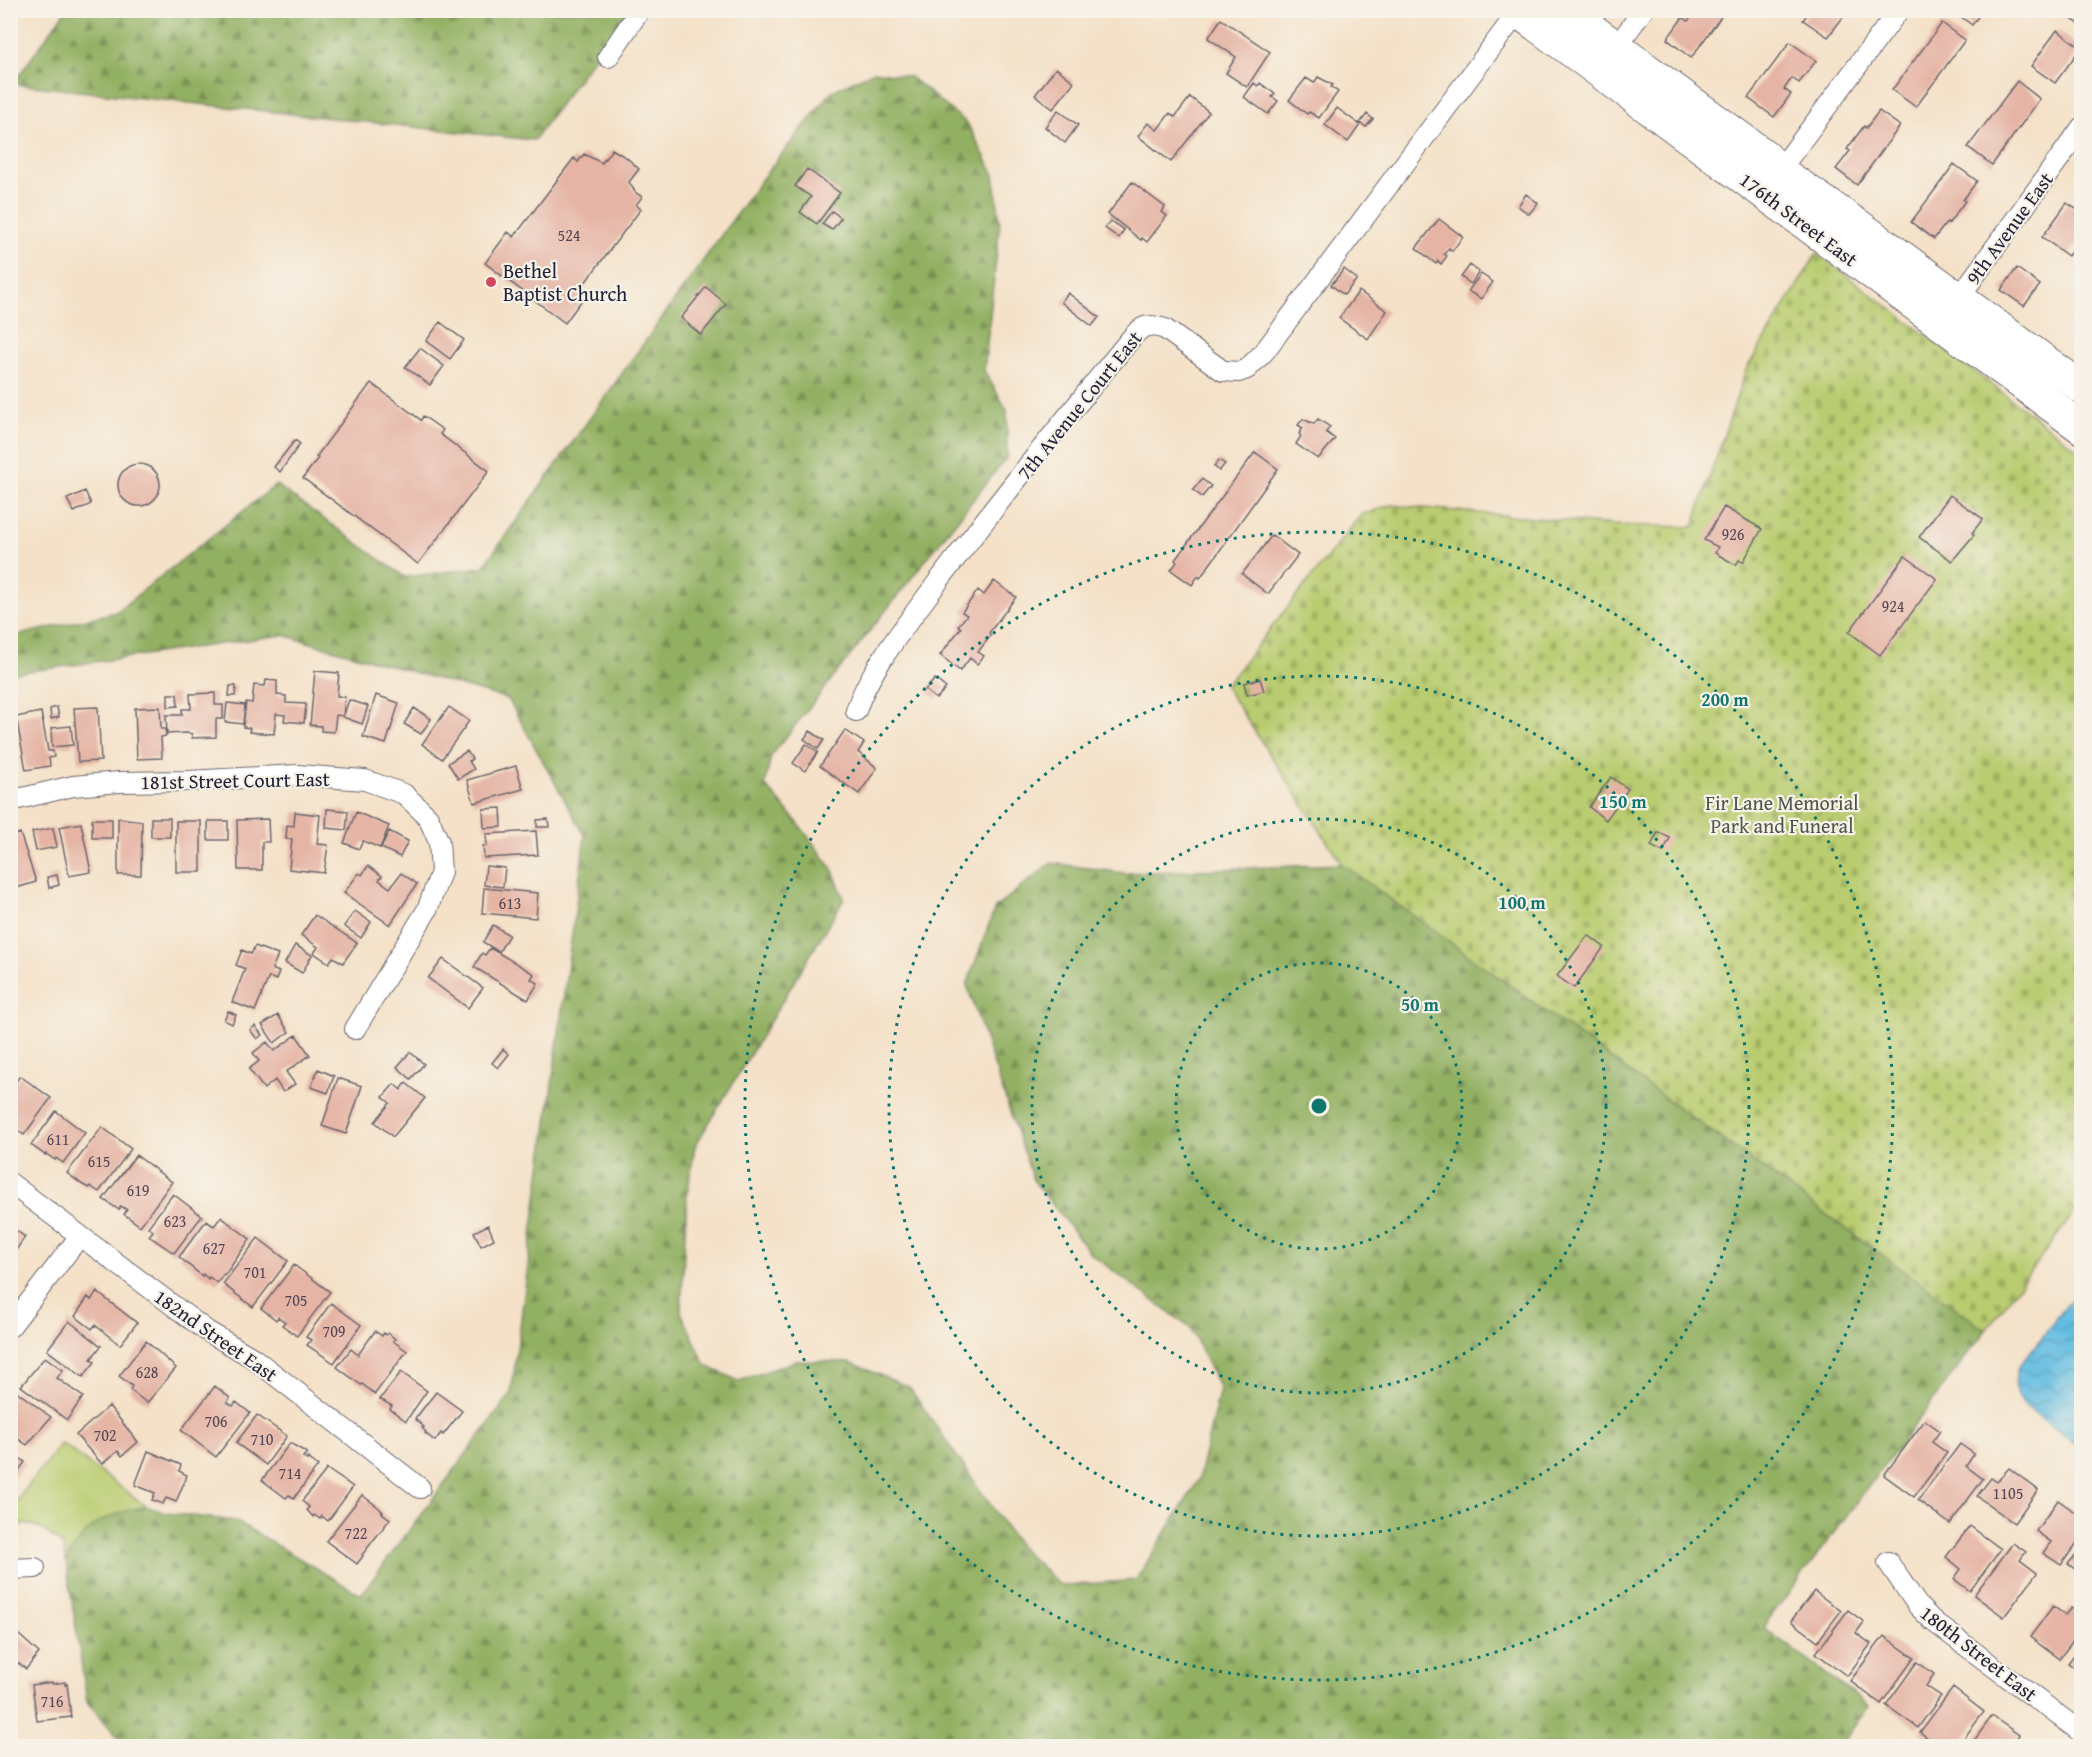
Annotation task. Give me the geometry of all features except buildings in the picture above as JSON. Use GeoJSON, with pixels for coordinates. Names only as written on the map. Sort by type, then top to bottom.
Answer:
{"type":"FeatureCollection","features":[{"type":"Feature","properties":{"kind":"main road","name":"176th Street East"},"geometry":{"type":"LineString","coordinates":[[1565,10],[1765,156],[1779,171],[1862,228],[2082,388]]}},
{"type":"Feature","properties":{"kind":"main road","name":"176th Street East"},"geometry":{"type":"LineString","coordinates":[[1525,11],[1649,108],[2082,428]]}},
{"type":"Feature","properties":{"kind":"main road"},"geometry":{"type":"LineString","coordinates":[[1525,11],[1595,50],[1616,48]]}},
{"type":"Feature","properties":{"kind":"main road"},"geometry":{"type":"LineString","coordinates":[[1649,108],[1676,109],[1759,170],[1779,171]]}},
{"type":"Feature","properties":{"kind":"street"},"geometry":{"type":"LineString","coordinates":[[608,57],[640,10]]}},
{"type":"Feature","properties":{"kind":"street"},"geometry":{"type":"LineString","coordinates":[[1616,48],[1643,10]]}},
{"type":"Feature","properties":{"kind":"street"},"geometry":{"type":"LineString","coordinates":[[1779,171],[1899,10]]}},
{"type":"Feature","properties":{"kind":"street","name":"7th Avenue Court East"},"geometry":{"type":"LineString","coordinates":[[856,711],[868,682],[923,602],[1140,327],[1147,325],[1165,329],[1223,371],[1239,372],[1247,369],[1264,352],[1525,11]]}},
{"type":"Feature","properties":{"kind":"street","name":"9th Avenue East"},"geometry":{"type":"LineString","coordinates":[[1958,299],[2082,128]]}},
{"type":"Feature","properties":{"kind":"street","name":"181st Street Court East"},"geometry":{"type":"LineString","coordinates":[[10,801],[73,786],[297,775],[365,780],[404,794],[428,817],[439,842],[441,872],[428,910],[355,1029]]}},
{"type":"Feature","properties":{"kind":"street","name":"182nd Street East"},"geometry":{"type":"LineString","coordinates":[[10,1183],[207,1331],[253,1358],[420,1488]]}},
{"type":"Feature","properties":{"kind":"street"},"geometry":{"type":"LineString","coordinates":[[10,1327],[80,1236]]}},
{"type":"Feature","properties":{"kind":"street","name":"180th Street East"},"geometry":{"type":"LineString","coordinates":[[1888,1562],[1918,1606],[1934,1622],[2082,1732]]}},
{"type":"Feature","properties":{"kind":"street"},"geometry":{"type":"LineString","coordinates":[[10,1569],[35,1568]]}},
{"type":"Feature","properties":{"kind":"green space"},"geometry":{"type":"Polygon","coordinates":[[[65,11],[628,11],[534,140],[13,84],[65,11]]]}},
{"type":"Feature","properties":{"kind":"green space"},"geometry":{"type":"Polygon","coordinates":[[[874,71],[910,77],[967,123],[994,174],[1000,222],[984,371],[1007,410],[1007,457],[771,756],[765,785],[832,868],[844,899],[695,1146],[687,1194],[681,1312],[706,1366],[739,1381],[796,1361],[849,1362],[909,1387],[1019,1546],[1061,1586],[1136,1580],[1198,1481],[1220,1389],[1190,1328],[1091,1254],[1033,1180],[967,985],[995,908],[1051,863],[1125,873],[1342,864],[1986,1330],[1763,1627],[1869,1706],[1840,1746],[126,1746],[87,1702],[66,1561],[84,1533],[97,1523],[113,1514],[146,1506],[166,1513],[236,1521],[361,1595],[511,1394],[585,836],[508,699],[283,635],[11,674],[10,637],[116,612],[276,485],[405,577],[483,567],[761,180],[832,91],[874,71]]]}},
{"type":"Feature","properties":{"kind":"green space","name":"Fir Lane Memorial Park and Funeral"},"geometry":{"type":"Polygon","coordinates":[[[1817,253],[2081,452],[2081,1204],[1986,1330],[1342,864],[1225,686],[1361,515],[1391,505],[1613,525],[1693,527],[1746,370],[1817,253]]]}},
{"type":"Feature","properties":{"kind":"green space"},"geometry":{"type":"Polygon","coordinates":[[[61,1443],[146,1506],[119,1513],[98,1523],[82,1537],[66,1561],[63,1546],[36,1526],[23,1524],[10,1530],[11,1508],[61,1443]]]}},
{"type":"Feature","properties":{"kind":"water"},"geometry":{"type":"Polygon","coordinates":[[[2081,1287],[2081,1448],[2023,1404],[2016,1391],[2015,1383],[2018,1368],[2081,1287]]]}},
{"type":"Feature","properties":{"kind":"place","name":"Bethel Baptist Church"},"geometry":{"type":"Point","coordinates":[491,282]}}]}
